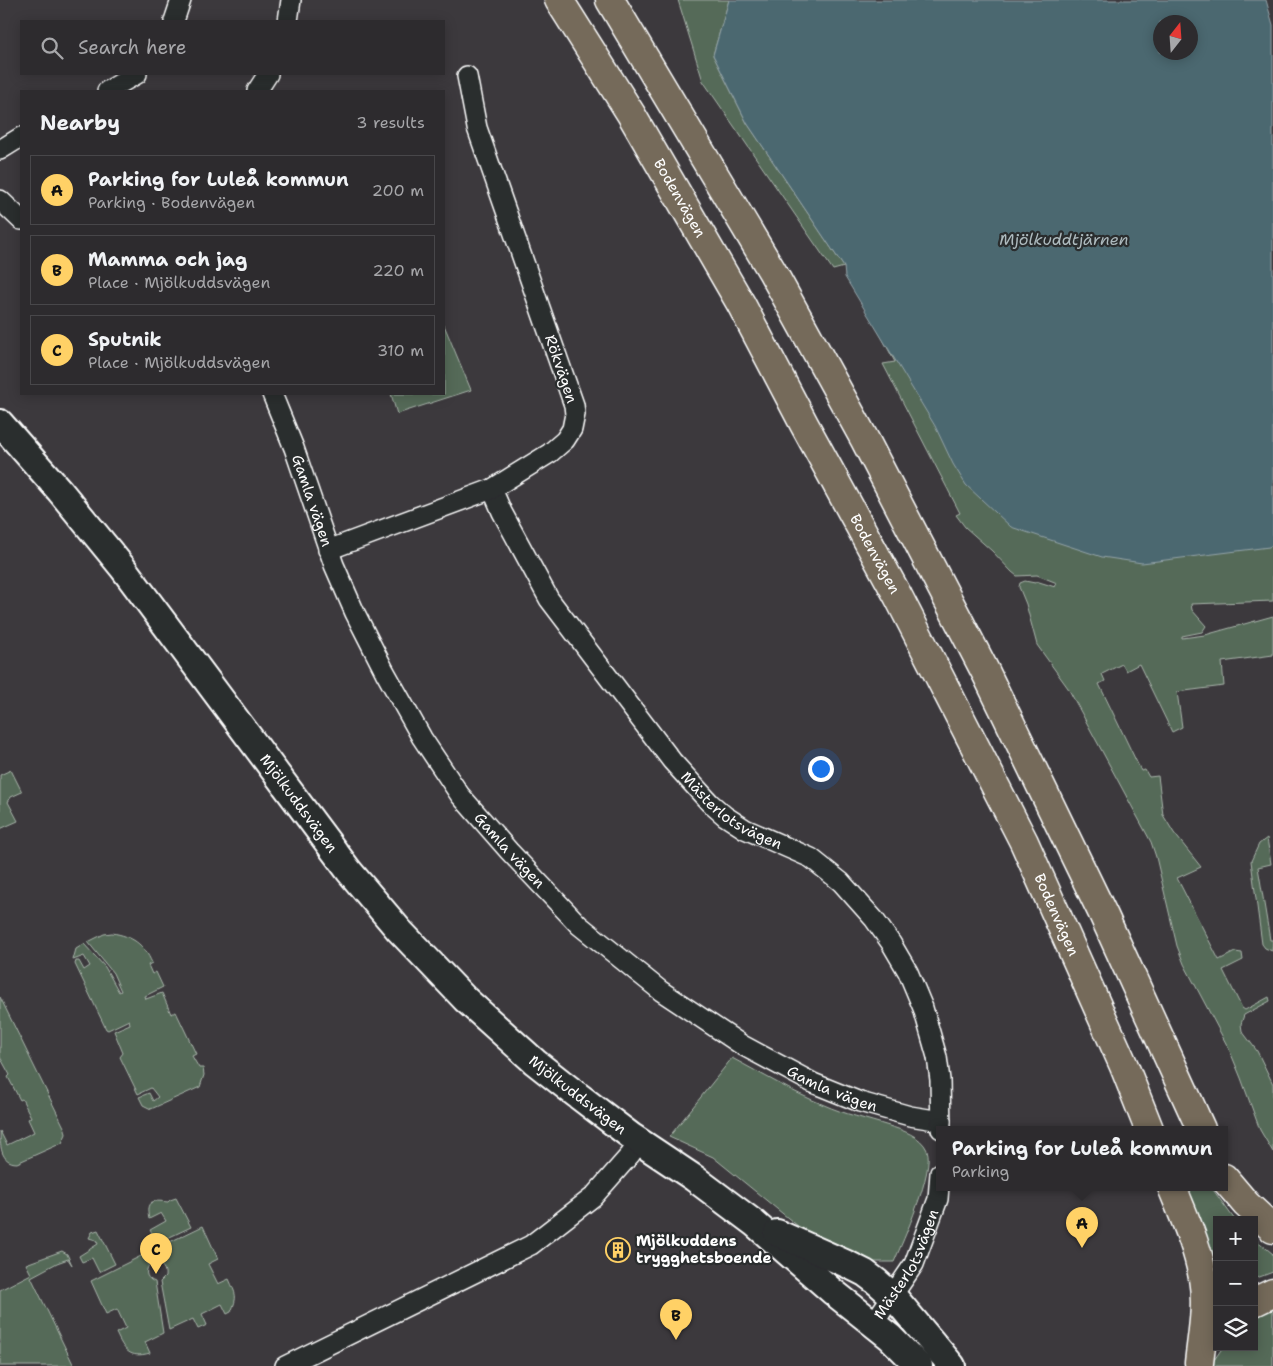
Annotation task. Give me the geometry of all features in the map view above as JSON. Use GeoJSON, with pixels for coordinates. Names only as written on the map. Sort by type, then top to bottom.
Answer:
{"type":"FeatureCollection","features":[{"type":"Feature","properties":{"kind":"main road","name":"Bodenvägen"},"geometry":{"type":"LineString","coordinates":[[559,0],[630,114],[741,304],[898,596],[1024,842],[1124,1066],[1148,1126]]}},
{"type":"Feature","properties":{"kind":"main road"},"geometry":{"type":"LineString","coordinates":[[610,0],[772,271],[883,474],[991,682],[1104,916],[1200,1126]]}},
{"type":"Feature","properties":{"kind":"main road"},"geometry":{"type":"LineString","coordinates":[[1228,1183],[1246,1204],[1273,1229]]}},
{"type":"Feature","properties":{"kind":"main road"},"geometry":{"type":"LineString","coordinates":[[1174,1191],[1198,1256],[1203,1280],[1205,1308],[1198,1365]]}},
{"type":"Feature","properties":{"kind":"main road"},"geometry":{"type":"LineString","coordinates":[[1258,1300],[1273,1293]]}},
{"type":"Feature","properties":{"kind":"main road"},"geometry":{"type":"LineString","coordinates":[[1198,1365],[1213,1341]]}},
{"type":"Feature","properties":{"kind":"street"},"geometry":{"type":"LineString","coordinates":[[174,20],[182,0]]}},
{"type":"Feature","properties":{"kind":"street"},"geometry":{"type":"LineString","coordinates":[[288,20],[291,0]]}},
{"type":"Feature","properties":{"kind":"street"},"geometry":{"type":"LineString","coordinates":[[109,90],[135,75]]}},
{"type":"Feature","properties":{"kind":"street"},"geometry":{"type":"LineString","coordinates":[[258,90],[267,75]]}},
{"type":"Feature","properties":{"kind":"street","name":"Rökvägen"},"geometry":{"type":"LineString","coordinates":[[328,550],[492,489],[550,453],[565,440],[572,429],[575,414],[574,405],[477,128],[467,76]]}},
{"type":"Feature","properties":{"kind":"street"},"geometry":{"type":"LineString","coordinates":[[0,150],[20,138]]}},
{"type":"Feature","properties":{"kind":"street"},"geometry":{"type":"LineString","coordinates":[[0,200],[20,219]]}},
{"type":"Feature","properties":{"kind":"street","name":"Gamla vägen"},"geometry":{"type":"LineString","coordinates":[[272,395],[294,448],[328,550],[355,613],[385,672],[422,738],[460,795],[509,851],[578,925],[661,990],[742,1045],[813,1083],[860,1102],[941,1125]]}},
{"type":"Feature","properties":{"kind":"street","name":"Mjölkuddsvägen"},"geometry":{"type":"LineString","coordinates":[[0,423],[60,491],[123,568],[349,871],[399,930],[465,999],[568,1088],[639,1142],[694,1178],[754,1223],[832,1292],[904,1350],[919,1366]]}},
{"type":"Feature","properties":{"kind":"street","name":"Mästerlotsvägen"},"geometry":{"type":"LineString","coordinates":[[492,489],[502,512],[549,599],[672,761],[710,803],[725,816],[746,829],[810,858],[822,866],[852,893],[880,927],[908,972],[923,1008],[938,1057],[941,1090],[941,1125]]}},
{"type":"Feature","properties":{"kind":"street","name":"Mjölkuddsvägen"},"geometry":{"type":"LineString","coordinates":[[285,1366],[531,1245],[593,1197],[639,1142]]}},
{"type":"Feature","properties":{"kind":"street","name":"Mästerlotsvägen"},"geometry":{"type":"LineString","coordinates":[[872,1324],[914,1264],[938,1199],[939,1191]]}},
{"type":"Feature","properties":{"kind":"street","name":"Mjölkuddsvägen"},"geometry":{"type":"LineString","coordinates":[[754,1223],[865,1273],[893,1296],[952,1366]]}},
{"type":"Feature","properties":{"kind":"green space"},"geometry":{"type":"Polygon","coordinates":[[[678,0],[729,0],[713,55],[747,123],[844,267],[833,270],[703,81],[678,0]]]}},
{"type":"Feature","properties":{"kind":"green space"},"geometry":{"type":"Polygon","coordinates":[[[844,267],[1273,486],[1273,601],[1191,604],[1192,610],[1206,626],[1202,632],[1182,636],[1182,638],[1205,635],[1273,616],[1273,655],[1222,662],[1224,686],[1177,692],[1182,727],[1172,732],[1139,664],[1126,671],[1122,664],[1102,674],[1105,681],[1099,684],[1141,771],[1145,770],[1149,777],[1158,776],[1163,815],[1174,833],[1201,867],[1177,878],[1219,960],[1235,952],[1242,953],[1243,960],[1223,970],[1242,1008],[1245,1010],[1269,997],[1270,1001],[1244,1015],[1241,1024],[1242,1031],[1257,1051],[1273,1084],[1273,1152],[1260,1130],[1229,1049],[1184,964],[1177,946],[1151,842],[1068,688],[1037,645],[1026,604],[1019,587],[1020,583],[1025,581],[1035,583],[1036,581],[1055,587],[1057,583],[1037,575],[1017,576],[965,527],[956,515],[960,513],[883,364],[895,362],[844,267]]]}},
{"type":"Feature","properties":{"kind":"green space"},"geometry":{"type":"Polygon","coordinates":[[[445,327],[471,390],[397,414],[391,395],[445,395],[445,327]]]}},
{"type":"Feature","properties":{"kind":"green space"},"geometry":{"type":"Polygon","coordinates":[[[11,770],[22,792],[11,797],[8,802],[18,821],[0,829],[0,775],[11,770]]]}},
{"type":"Feature","properties":{"kind":"green space"},"geometry":{"type":"Polygon","coordinates":[[[1267,838],[1271,864],[1258,867],[1270,940],[1273,940],[1272,951],[1265,948],[1262,944],[1251,861],[1259,844],[1267,838]]]}},
{"type":"Feature","properties":{"kind":"green space"},"geometry":{"type":"Polygon","coordinates":[[[112,933],[126,936],[136,942],[149,956],[152,963],[148,965],[152,974],[156,972],[163,987],[145,996],[146,999],[162,993],[171,1014],[176,1012],[196,1054],[192,1056],[199,1068],[203,1068],[204,1075],[200,1087],[151,1109],[143,1105],[139,1097],[149,1093],[153,1101],[158,1097],[151,1088],[138,1094],[120,1057],[123,1053],[114,1031],[130,1024],[129,1020],[108,1030],[106,1029],[75,964],[76,961],[79,961],[84,970],[90,966],[84,956],[73,960],[76,949],[84,944],[105,967],[119,992],[121,991],[113,973],[88,942],[104,934],[112,933]]]}},
{"type":"Feature","properties":{"kind":"green space"},"geometry":{"type":"Polygon","coordinates":[[[0,997],[66,1134],[62,1143],[17,1163],[7,1160],[4,1156],[1,1147],[0,1131],[7,1145],[34,1132],[28,1119],[31,1117],[8,1077],[10,1075],[0,1057],[0,997]]]}},
{"type":"Feature","properties":{"kind":"green space"},"geometry":{"type":"Polygon","coordinates":[[[732,1058],[812,1100],[905,1132],[916,1137],[924,1145],[927,1150],[928,1160],[922,1189],[911,1223],[894,1262],[873,1262],[833,1242],[804,1231],[713,1157],[669,1137],[732,1058]]]}},
{"type":"Feature","properties":{"kind":"green space"},"geometry":{"type":"Polygon","coordinates":[[[1188,1191],[1214,1191],[1232,1216],[1213,1216],[1213,1258],[1188,1191]]]}},
{"type":"Feature","properties":{"kind":"green space"},"geometry":{"type":"Polygon","coordinates":[[[176,1198],[191,1227],[157,1243],[150,1230],[166,1221],[161,1213],[149,1219],[149,1205],[154,1201],[168,1202],[176,1198]]]}},
{"type":"Feature","properties":{"kind":"green space"},"geometry":{"type":"Polygon","coordinates":[[[203,1226],[218,1259],[208,1264],[218,1284],[229,1279],[235,1292],[235,1302],[231,1312],[227,1314],[222,1304],[202,1314],[207,1325],[198,1329],[193,1319],[169,1330],[160,1282],[165,1277],[165,1271],[155,1261],[151,1251],[203,1226]]]}},
{"type":"Feature","properties":{"kind":"green space"},"geometry":{"type":"Polygon","coordinates":[[[98,1230],[115,1264],[99,1272],[92,1258],[82,1262],[79,1256],[98,1244],[96,1240],[89,1238],[92,1232],[98,1230]]]}},
{"type":"Feature","properties":{"kind":"green space"},"geometry":{"type":"Polygon","coordinates":[[[1258,1241],[1273,1254],[1273,1272],[1258,1278],[1258,1241]]]}},
{"type":"Feature","properties":{"kind":"green space"},"geometry":{"type":"Polygon","coordinates":[[[62,1251],[67,1254],[72,1265],[68,1259],[31,1277],[74,1366],[0,1366],[0,1290],[31,1274],[26,1264],[62,1251]]]}},
{"type":"Feature","properties":{"kind":"green space"},"geometry":{"type":"Polygon","coordinates":[[[145,1254],[149,1265],[147,1275],[155,1282],[163,1333],[145,1342],[150,1353],[137,1355],[128,1352],[116,1333],[126,1328],[117,1309],[106,1314],[91,1281],[145,1254]]]}},
{"type":"Feature","properties":{"kind":"green space"},"geometry":{"type":"Polygon","coordinates":[[[1273,1308],[1273,1366],[1210,1366],[1220,1351],[1258,1351],[1258,1315],[1273,1308]]]}},
{"type":"Feature","properties":{"kind":"water","name":"Mjölkuddtjärnen"},"geometry":{"type":"Polygon","coordinates":[[[729,0],[1266,0],[1273,25],[1273,544],[1269,547],[1142,563],[1102,557],[1011,527],[966,485],[953,464],[935,426],[845,277],[844,267],[747,123],[713,55],[729,0]]]}},
{"type":"Feature","properties":{"kind":"place","name":"Parking for Luleå kommun"},"geometry":{"type":"Point","coordinates":[1082,1248]}},
{"type":"Feature","properties":{"kind":"place","name":"Mjölkuddens trygghetsboende"},"geometry":{"type":"Point","coordinates":[618,1250]}},
{"type":"Feature","properties":{"kind":"place","name":"Sputnik"},"geometry":{"type":"Point","coordinates":[156,1274]}},
{"type":"Feature","properties":{"kind":"place","name":"Mamma och jag"},"geometry":{"type":"Point","coordinates":[676,1340]}}]}
